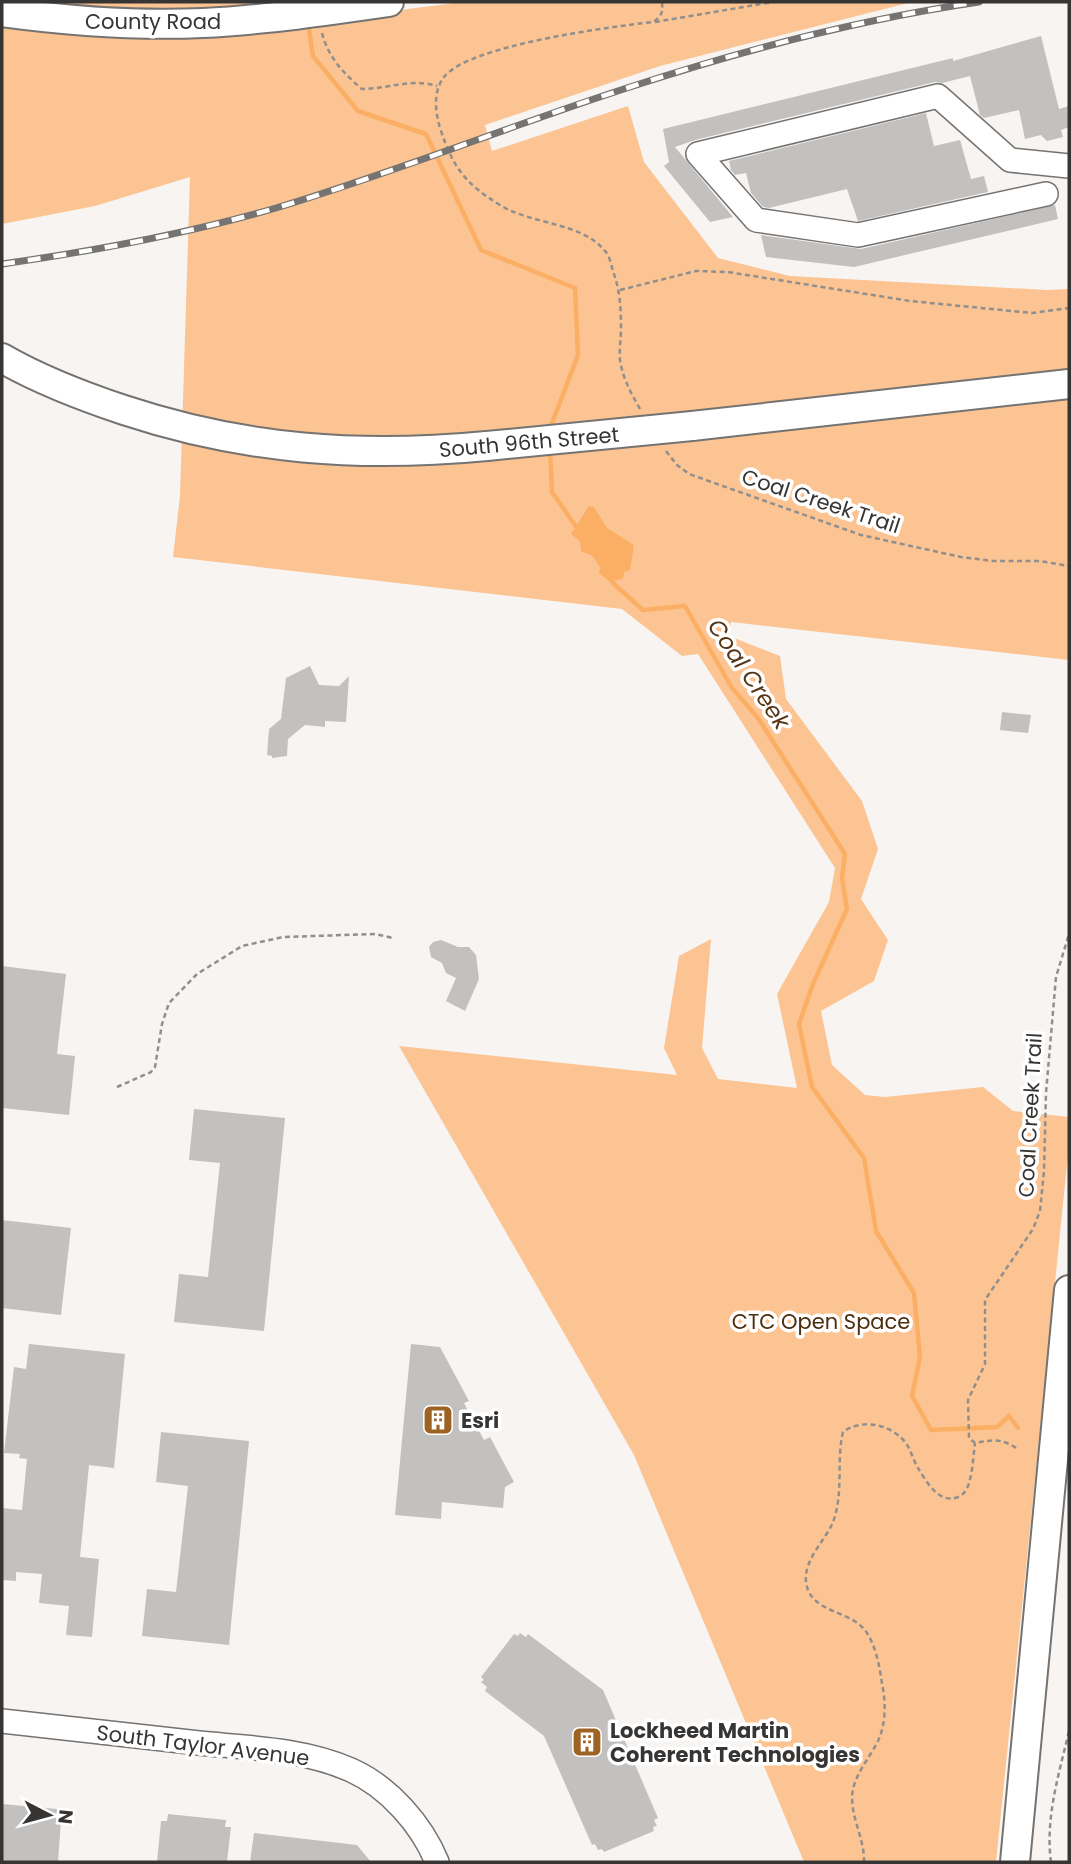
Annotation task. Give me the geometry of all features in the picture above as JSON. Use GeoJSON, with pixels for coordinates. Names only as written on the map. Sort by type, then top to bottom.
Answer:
{"type":"FeatureCollection","features":[{"type":"Feature","properties":{"kind":"main road","name":"County Road"},"geometry":{"type":"LineString","coordinates":[[2,12],[61,20],[127,24],[204,23],[280,16],[322,17],[388,2]]}},
{"type":"Feature","properties":{"kind":"main road","name":"South 96th Street"},"geometry":{"type":"LineString","coordinates":[[2,358],[99,402],[192,430],[286,447],[375,453],[430,451],[692,426],[1069,384]]}},
{"type":"Feature","properties":{"kind":"main road"},"geometry":{"type":"LineString","coordinates":[[920,401],[1047,401],[1069,405]]}},
{"type":"Feature","properties":{"kind":"main road"},"geometry":{"type":"LineString","coordinates":[[1015,1862],[1069,1290]]}},
{"type":"Feature","properties":{"kind":"street"},"geometry":{"type":"LineString","coordinates":[[1046,194],[858,235],[756,220],[698,154],[938,96],[1010,160],[1069,166]]}},
{"type":"Feature","properties":{"kind":"street","name":"South Taylor Avenue"},"geometry":{"type":"LineString","coordinates":[[2,1721],[295,1754],[353,1770],[394,1800],[430,1846],[438,1862]]}},
{"type":"Feature","properties":{"kind":"path"},"geometry":{"type":"LineString","coordinates":[[653,22],[661,17],[662,2]]}},
{"type":"Feature","properties":{"kind":"path"},"geometry":{"type":"LineString","coordinates":[[625,381],[620,357],[620,290],[607,253],[588,235],[520,215],[499,205],[463,177],[452,161],[437,118],[438,87],[449,71],[477,55],[594,29],[773,2]]}},
{"type":"Feature","properties":{"kind":"path"},"geometry":{"type":"LineString","coordinates":[[322,17],[324,42],[341,70],[362,89],[415,83],[438,87]]}},
{"type":"Feature","properties":{"kind":"path"},"geometry":{"type":"LineString","coordinates":[[620,290],[696,271],[728,272],[910,300],[1032,313],[1069,308]]}},
{"type":"Feature","properties":{"kind":"path","name":"Coal Creek Trail"},"geometry":{"type":"LineString","coordinates":[[689,474],[861,535],[961,557],[993,561],[1040,561],[1069,566]]}},
{"type":"Feature","properties":{"kind":"path"},"geometry":{"type":"LineString","coordinates":[[117,1087],[151,1072],[155,1067],[162,1024],[170,1003],[197,974],[242,946],[283,937],[375,934],[393,938]]}},
{"type":"Feature","properties":{"kind":"path","name":"Coal Creek Trail"},"geometry":{"type":"LineString","coordinates":[[975,1443],[969,1438],[968,1407],[971,1390],[985,1364],[985,1300],[1033,1229],[1040,1211],[1054,988],[1069,934]]}},
{"type":"Feature","properties":{"kind":"path"},"geometry":{"type":"LineString","coordinates":[[864,1862],[853,1810],[853,1789],[879,1739],[886,1709],[882,1683],[867,1632],[850,1617],[820,1604],[808,1589],[808,1569],[817,1547],[832,1524],[838,1505],[839,1451],[843,1432],[855,1424],[888,1429],[906,1443],[917,1466],[939,1496],[950,1499],[961,1497],[967,1489],[975,1443],[1007,1441],[1016,1448]]}},
{"type":"Feature","properties":{"kind":"path"},"geometry":{"type":"LineString","coordinates":[[1051,1862],[1050,1815],[1069,1731]]}},
{"type":"Feature","properties":{"kind":"green space","name":"CTC Open Space"},"geometry":{"type":"Polygon","coordinates":[[[2,2],[262,2],[267,27],[463,2],[912,2],[660,66],[485,125],[492,151],[628,106],[644,162],[718,258],[790,276],[1069,289],[1069,660],[731,622],[729,636],[780,656],[786,699],[862,801],[878,849],[861,899],[888,940],[874,981],[821,1011],[832,1065],[865,1095],[885,1097],[983,1087],[1013,1111],[1069,1117],[1069,1145],[996,1862],[804,1862],[634,1455],[399,1046],[677,1075],[664,1048],[679,956],[711,939],[702,1048],[718,1079],[797,1088],[777,994],[829,902],[835,868],[698,654],[682,656],[622,609],[173,557],[180,496],[190,177],[95,206],[2,224],[2,2]]]}},
{"type":"Feature","properties":{"kind":"shaded area"},"geometry":{"type":"Polygon","coordinates":[[[589,506],[594,507],[607,528],[634,545],[630,570],[624,572],[623,579],[609,581],[599,573],[602,560],[581,551],[580,541],[571,534],[589,506]]]}},
{"type":"Feature","properties":{"kind":"building"},"geometry":{"type":"Polygon","coordinates":[[[1041,36],[1059,109],[1069,106],[1069,127],[1061,130],[1063,137],[1047,141],[1041,135],[1025,139],[1019,110],[984,118],[980,115],[970,76],[942,83],[935,82],[675,147],[733,217],[710,222],[664,166],[669,162],[663,129],[953,58],[953,61],[1041,36]]]}},
{"type":"Feature","properties":{"kind":"building"},"geometry":{"type":"Polygon","coordinates":[[[926,113],[934,146],[960,140],[971,179],[984,176],[988,192],[858,221],[847,189],[769,208],[763,207],[751,193],[746,173],[735,175],[731,170],[729,161],[926,113]]]}},
{"type":"Feature","properties":{"kind":"building"},"geometry":{"type":"Polygon","coordinates":[[[1055,205],[1058,219],[854,267],[766,257],[761,235],[861,249],[1055,205]]]}},
{"type":"Feature","properties":{"kind":"building"},"geometry":{"type":"Polygon","coordinates":[[[310,666],[319,685],[339,686],[349,676],[346,722],[325,721],[325,727],[305,725],[288,739],[287,756],[272,758],[267,755],[269,729],[281,719],[286,678],[310,666]]]}},
{"type":"Feature","properties":{"kind":"building"},"geometry":{"type":"Polygon","coordinates":[[[1002,712],[1031,715],[1028,733],[1000,730],[1002,712]]]}},
{"type":"Feature","properties":{"kind":"building"},"geometry":{"type":"Polygon","coordinates":[[[441,940],[458,947],[469,947],[476,955],[479,979],[465,1011],[446,1001],[456,978],[446,973],[442,963],[431,957],[429,947],[433,942],[441,940]]]}},
{"type":"Feature","properties":{"kind":"building"},"geometry":{"type":"Polygon","coordinates":[[[2,966],[66,974],[57,1054],[75,1056],[69,1115],[2,1108],[2,966]]]}},
{"type":"Feature","properties":{"kind":"building"},"geometry":{"type":"Polygon","coordinates":[[[194,1109],[285,1118],[264,1331],[174,1322],[179,1274],[208,1277],[220,1163],[189,1160],[194,1109]]]}},
{"type":"Feature","properties":{"kind":"building"},"geometry":{"type":"Polygon","coordinates":[[[2,1220],[71,1228],[61,1315],[2,1308],[2,1220]]]}},
{"type":"Feature","properties":{"kind":"building"},"geometry":{"type":"Polygon","coordinates":[[[29,1344],[125,1354],[114,1468],[89,1465],[80,1557],[99,1559],[92,1637],[66,1635],[69,1606],[39,1603],[42,1574],[16,1572],[16,1581],[2,1580],[2,1508],[22,1510],[27,1459],[19,1458],[20,1454],[4,1453],[14,1367],[26,1369],[29,1344]]]}},
{"type":"Feature","properties":{"kind":"building","name":"Esri"},"geometry":{"type":"Polygon","coordinates":[[[411,1344],[440,1347],[469,1401],[464,1403],[484,1440],[490,1437],[514,1482],[505,1487],[503,1508],[442,1502],[441,1519],[395,1515],[411,1344]]]}},
{"type":"Feature","properties":{"kind":"building"},"geometry":{"type":"Polygon","coordinates":[[[161,1432],[249,1441],[229,1645],[142,1636],[147,1589],[176,1592],[188,1486],[156,1482],[161,1432]]]}},
{"type":"Feature","properties":{"kind":"building","name":"Lockheed Martin Coherent Technologies"},"geometry":{"type":"Polygon","coordinates":[[[520,1633],[526,1637],[528,1634],[603,1690],[658,1818],[654,1820],[657,1826],[653,1827],[654,1831],[604,1852],[602,1849],[598,1850],[595,1844],[592,1845],[544,1736],[485,1691],[487,1687],[481,1682],[484,1680],[481,1677],[514,1634],[518,1636],[520,1633]]]}},
{"type":"Feature","properties":{"kind":"building"},"geometry":{"type":"Polygon","coordinates":[[[2,1804],[57,1809],[56,1820],[61,1820],[58,1862],[2,1862],[2,1804]]]}},
{"type":"Feature","properties":{"kind":"building"},"geometry":{"type":"Polygon","coordinates":[[[168,1814],[226,1820],[225,1827],[231,1827],[227,1862],[157,1862],[161,1821],[167,1821],[168,1814]]]}},
{"type":"Feature","properties":{"kind":"building"},"geometry":{"type":"Polygon","coordinates":[[[254,1833],[357,1845],[371,1862],[250,1862],[254,1833]]]}},
{"type":"Feature","properties":{"kind":"waterway","name":"Coal Creek"},"geometry":{"type":"LineString","coordinates":[[308,23],[313,56],[358,111],[426,134],[481,250],[575,288],[578,355],[549,431]]}},
{"type":"Feature","properties":{"kind":"waterway","name":"Coal Creek"},"geometry":{"type":"LineString","coordinates":[[550,450],[552,492],[579,531]]}},
{"type":"Feature","properties":{"kind":"waterway","name":"Coal Creek"},"geometry":{"type":"LineString","coordinates":[[593,553],[604,569]]}},
{"type":"Feature","properties":{"kind":"waterway","name":"Coal Creek"},"geometry":{"type":"LineString","coordinates":[[609,576],[614,584],[643,610],[685,606],[732,688],[758,718],[845,854],[842,878],[847,909],[813,984],[799,1024],[812,1087],[864,1158],[876,1231],[914,1293],[920,1357],[912,1396],[931,1430],[997,1427],[1009,1416],[1018,1428]]}},
{"type":"Feature","properties":{"kind":"railway"},"geometry":{"type":"LineString","coordinates":[[2,264],[140,241],[276,208],[673,73],[803,37],[891,17],[979,2]]}},
{"type":"Feature","properties":{"kind":"place","name":"Esri"},"geometry":{"type":"Point","coordinates":[438,1420]}},
{"type":"Feature","properties":{"kind":"place","name":"Lockheed Martin Coherent Technologies"},"geometry":{"type":"Point","coordinates":[587,1742]}}]}
